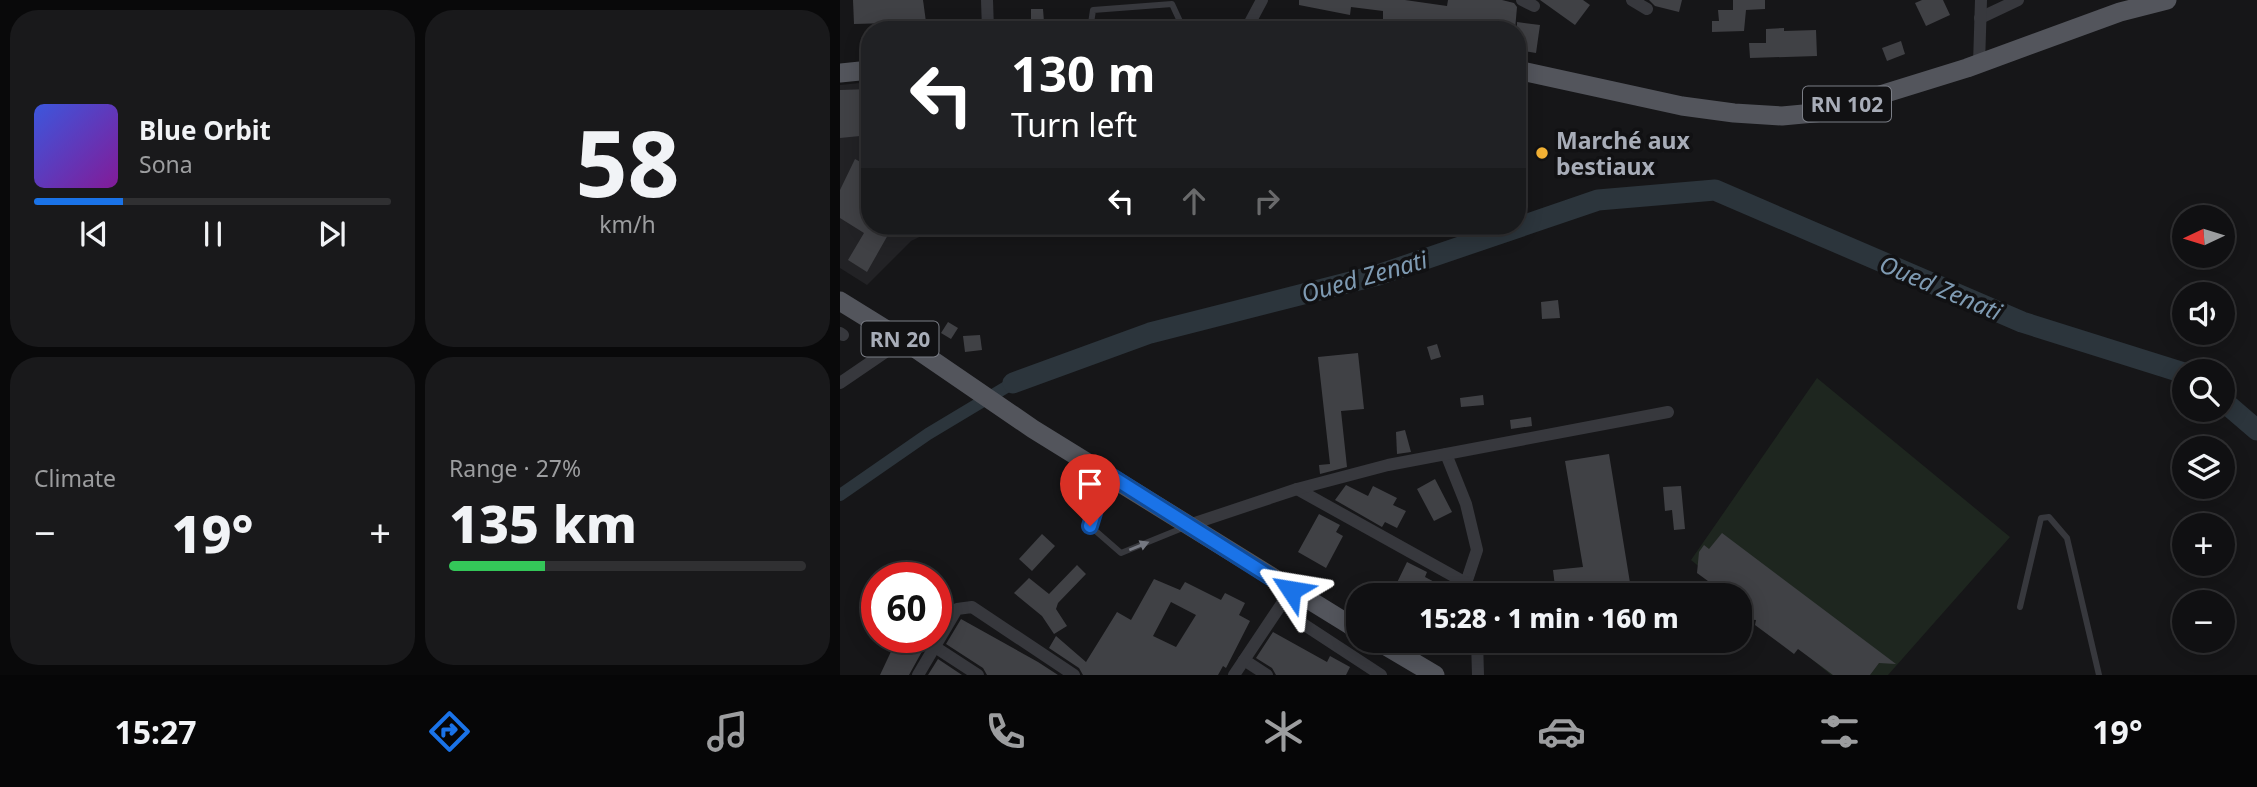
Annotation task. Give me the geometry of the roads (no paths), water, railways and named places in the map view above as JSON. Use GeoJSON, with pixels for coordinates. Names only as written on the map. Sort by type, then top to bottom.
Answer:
{"type":"FeatureCollection","features":[{"type":"Feature","properties":{"kind":"main road","name":"RN 102"},"geometry":{"type":"LineString","coordinates":[[1526,72],[1682,106],[1782,116],[1825,111],[1979,64],[2120,12],[2167,0]]}},
{"type":"Feature","properties":{"kind":"main road"},"geometry":{"type":"LineString","coordinates":[[840,73],[861,71]]}},
{"type":"Feature","properties":{"kind":"main road","name":"RN 20"},"geometry":{"type":"LineString","coordinates":[[840,301],[903,340],[958,381],[1033,429],[1346,623]]}},
{"type":"Feature","properties":{"kind":"main road"},"geometry":{"type":"LineString","coordinates":[[1398,653],[1435,675]]}},
{"type":"Feature","properties":{"kind":"street"},"geometry":{"type":"LineString","coordinates":[[987,0],[988,21]]}},
{"type":"Feature","properties":{"kind":"street"},"geometry":{"type":"LineString","coordinates":[[1248,21],[1252,0]]}},
{"type":"Feature","properties":{"kind":"street"},"geometry":{"type":"LineString","coordinates":[[1251,21],[1262,0]]}},
{"type":"Feature","properties":{"kind":"street"},"geometry":{"type":"LineString","coordinates":[[1521,0],[1534,6]]}},
{"type":"Feature","properties":{"kind":"street"},"geometry":{"type":"LineString","coordinates":[[1632,0],[1647,9]]}},
{"type":"Feature","properties":{"kind":"street"},"geometry":{"type":"LineString","coordinates":[[1979,64],[1981,0]]}},
{"type":"Feature","properties":{"kind":"street"},"geometry":{"type":"LineString","coordinates":[[1980,18],[2018,0]]}},
{"type":"Feature","properties":{"kind":"street"},"geometry":{"type":"LineString","coordinates":[[840,383],[903,340]]}},
{"type":"Feature","properties":{"kind":"street"},"geometry":{"type":"LineString","coordinates":[[1189,526],[1297,489],[1388,465],[1668,412]]}},
{"type":"Feature","properties":{"kind":"street"},"geometry":{"type":"LineString","coordinates":[[1446,454],[1466,504],[1477,550],[1469,583]]}},
{"type":"Feature","properties":{"kind":"street"},"geometry":{"type":"LineString","coordinates":[[1297,489],[1457,583]]}},
{"type":"Feature","properties":{"kind":"street"},"geometry":{"type":"LineString","coordinates":[[1234,675],[1291,590]]}},
{"type":"Feature","properties":{"kind":"street"},"geometry":{"type":"LineString","coordinates":[[1291,590],[1297,620],[1381,675]]}},
{"type":"Feature","properties":{"kind":"street"},"geometry":{"type":"LineString","coordinates":[[952,618],[957,609],[972,607],[1074,675]]}},
{"type":"Feature","properties":{"kind":"street"},"geometry":{"type":"LineString","coordinates":[[918,675],[931,653]]}},
{"type":"Feature","properties":{"kind":"street"},"geometry":{"type":"LineString","coordinates":[[944,653],[978,675]]}},
{"type":"Feature","properties":{"kind":"street"},"geometry":{"type":"LineString","coordinates":[[1477,653],[1478,675]]}},
{"type":"Feature","properties":{"kind":"street"},"geometry":{"type":"LineString","coordinates":[[1244,660],[1266,675]]}},
{"type":"Feature","properties":{"kind":"lane"},"geometry":{"type":"LineString","coordinates":[[1091,21],[1093,10],[1172,4],[1180,21]]}},
{"type":"Feature","properties":{"kind":"lane"},"geometry":{"type":"LineString","coordinates":[[1106,473],[1090,526],[1121,553],[1189,526]]}},
{"type":"Feature","properties":{"kind":"lane"},"geometry":{"type":"LineString","coordinates":[[2020,607],[2041,518],[2049,517],[2067,538],[2099,675]]}},
{"type":"Feature","properties":{"kind":"waterway","name":"Oued Zenati"},"geometry":{"type":"LineString","coordinates":[[1526,225],[1598,200],[1715,190],[2022,322],[2172,369]]}},
{"type":"Feature","properties":{"kind":"waterway","name":"Oued Zenati"},"geometry":{"type":"LineString","coordinates":[[1013,383],[1150,333],[1378,275],[1495,235]]}},
{"type":"Feature","properties":{"kind":"waterway","name":"Oued Zenati"},"geometry":{"type":"LineString","coordinates":[[840,495],[928,434],[1013,383]]}},
{"type":"Feature","properties":{"kind":"waterway","name":"Oued Zenati"},"geometry":{"type":"LineString","coordinates":[[2235,411],[2257,430]]}},
{"type":"Feature","properties":{"kind":"place","name":"Marché aux bestiaux"},"geometry":{"type":"Point","coordinates":[1542,153]}}]}
